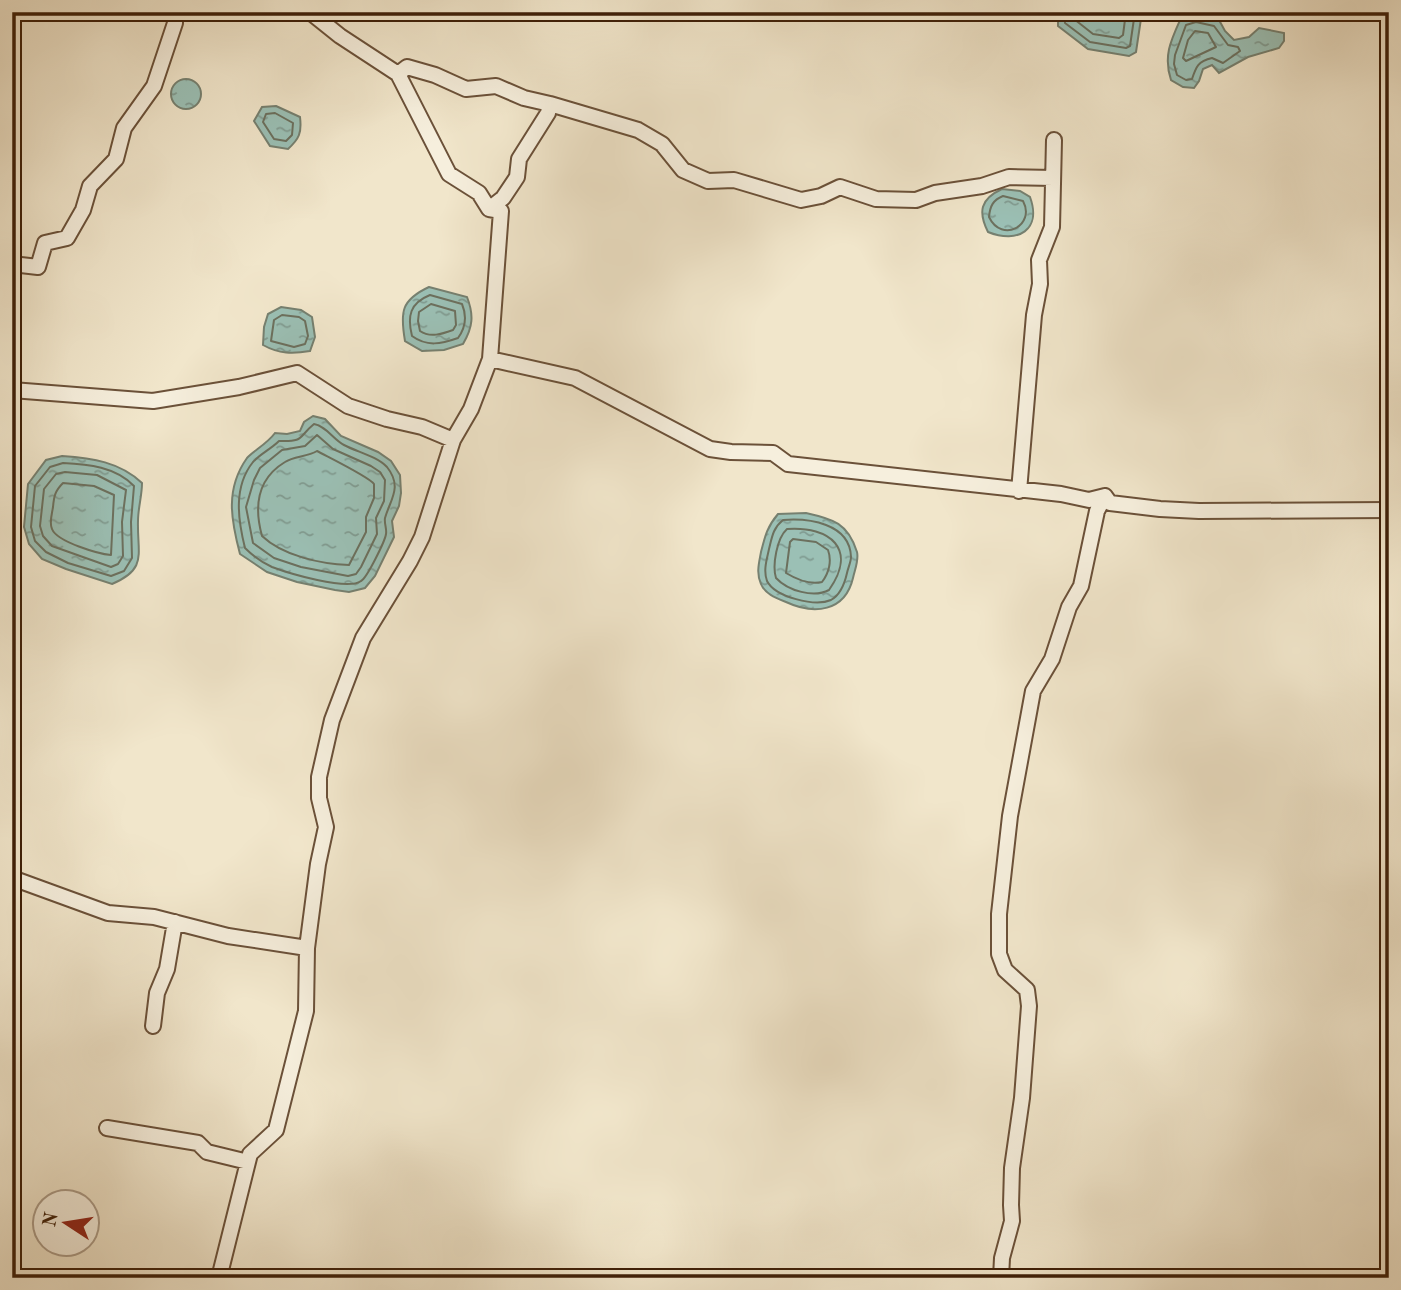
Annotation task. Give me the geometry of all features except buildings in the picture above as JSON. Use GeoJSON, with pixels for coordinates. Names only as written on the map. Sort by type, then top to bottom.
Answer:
{"type":"FeatureCollection","features":[{"type":"Feature","properties":{"kind":"street"},"geometry":{"type":"LineString","coordinates":[[12,264],[38,267],[45,243],[67,238],[83,211],[90,186],[116,159],[124,128],[154,86],[175,23],[175,12]]}},
{"type":"Feature","properties":{"kind":"street"},"geometry":{"type":"LineString","coordinates":[[219,1278],[250,1154],[276,1130],[306,1011],[307,948],[318,864],[326,827],[319,798],[319,778],[332,720],[363,638],[422,537],[453,440],[471,409],[490,359],[501,211],[489,209],[479,193],[449,174],[398,74],[340,36],[310,12]]}},
{"type":"Feature","properties":{"kind":"street"},"geometry":{"type":"LineString","coordinates":[[398,74],[407,67],[436,75],[466,89],[496,86],[524,98],[638,130],[662,144],[682,170],[708,181],[734,180],[801,200],[821,196],[840,187],[876,199],[916,200],[935,193],[982,186],[1009,177],[1053,178]]}},
{"type":"Feature","properties":{"kind":"street"},"geometry":{"type":"LineString","coordinates":[[489,209],[503,198],[517,177],[519,159],[548,113],[550,104]]}},
{"type":"Feature","properties":{"kind":"street"},"geometry":{"type":"LineString","coordinates":[[1019,491],[1034,315],[1040,284],[1040,260],[1052,227],[1054,140]]}},
{"type":"Feature","properties":{"kind":"street"},"geometry":{"type":"LineString","coordinates":[[490,359],[575,378],[682,436],[718,451],[773,453],[788,464],[1061,494],[1090,500],[1105,496]]}},
{"type":"Feature","properties":{"kind":"street"},"geometry":{"type":"LineString","coordinates":[[12,390],[153,401],[239,387],[298,373],[348,406],[422,427],[453,440]]}},
{"type":"Feature","properties":{"kind":"street"},"geometry":{"type":"LineString","coordinates":[[1105,496],[1110,503],[1160,509],[1389,510]]}},
{"type":"Feature","properties":{"kind":"street"},"geometry":{"type":"LineString","coordinates":[[1001,1278],[1012,1221],[1012,1168],[1022,1098],[1029,1006],[1027,990],[1011,977],[1000,961],[999,914],[1010,816],[1033,691],[1052,659],[1069,607],[1082,586],[1097,511],[1105,496]]}},
{"type":"Feature","properties":{"kind":"street"},"geometry":{"type":"LineString","coordinates":[[12,878],[108,913],[154,917],[229,936],[307,948]]}},
{"type":"Feature","properties":{"kind":"street"},"geometry":{"type":"LineString","coordinates":[[153,1026],[157,993],[167,969],[175,922]]}},
{"type":"Feature","properties":{"kind":"street"},"geometry":{"type":"LineString","coordinates":[[107,1128],[198,1143],[207,1152],[248,1163]]}},
{"type":"Feature","properties":{"kind":"water"},"geometry":{"type":"Polygon","coordinates":[[[1058,12],[1142,12],[1136,52],[1129,56],[1088,49],[1058,26],[1058,12]]]}},
{"type":"Feature","properties":{"kind":"water"},"geometry":{"type":"Polygon","coordinates":[[[1192,15],[1219,20],[1234,40],[1249,37],[1259,28],[1284,33],[1284,41],[1279,48],[1248,57],[1219,73],[1212,65],[1203,69],[1194,88],[1183,87],[1171,80],[1168,56],[1181,18],[1192,15]]]}},
{"type":"Feature","properties":{"kind":"water"},"geometry":{"type":"Polygon","coordinates":[[[186,79],[197,83],[201,94],[197,105],[186,109],[175,105],[171,94],[175,83],[186,79]]]}},
{"type":"Feature","properties":{"kind":"water"},"geometry":{"type":"Polygon","coordinates":[[[276,106],[300,117],[299,135],[288,149],[270,146],[254,121],[262,107],[276,106]]]}},
{"type":"Feature","properties":{"kind":"water"},"geometry":{"type":"Polygon","coordinates":[[[1002,189],[1020,191],[1030,197],[1033,218],[1030,226],[1018,235],[988,232],[985,225],[982,212],[985,202],[1002,189]]]}},
{"type":"Feature","properties":{"kind":"water"},"geometry":{"type":"Polygon","coordinates":[[[429,287],[467,297],[471,321],[463,344],[444,350],[422,351],[405,341],[405,308],[413,297],[429,287]]]}},
{"type":"Feature","properties":{"kind":"water"},"geometry":{"type":"Polygon","coordinates":[[[281,307],[301,310],[312,317],[315,337],[310,351],[286,352],[263,345],[268,314],[281,307]]]}},
{"type":"Feature","properties":{"kind":"water"},"geometry":{"type":"Polygon","coordinates":[[[313,416],[325,419],[341,436],[378,452],[391,461],[400,475],[399,506],[392,521],[394,537],[375,576],[365,588],[349,592],[297,582],[267,572],[240,554],[232,505],[235,481],[240,470],[247,458],[275,433],[300,431],[304,422],[313,416]]]}},
{"type":"Feature","properties":{"kind":"water"},"geometry":{"type":"Polygon","coordinates":[[[62,456],[105,462],[124,470],[142,483],[136,566],[112,584],[42,559],[29,544],[24,527],[28,484],[46,460],[62,456]]]}},
{"type":"Feature","properties":{"kind":"water"},"geometry":{"type":"Polygon","coordinates":[[[806,513],[832,520],[844,528],[857,552],[858,558],[849,589],[843,598],[827,608],[807,609],[782,600],[765,590],[759,580],[761,552],[774,519],[778,514],[806,513]]]}}]}
